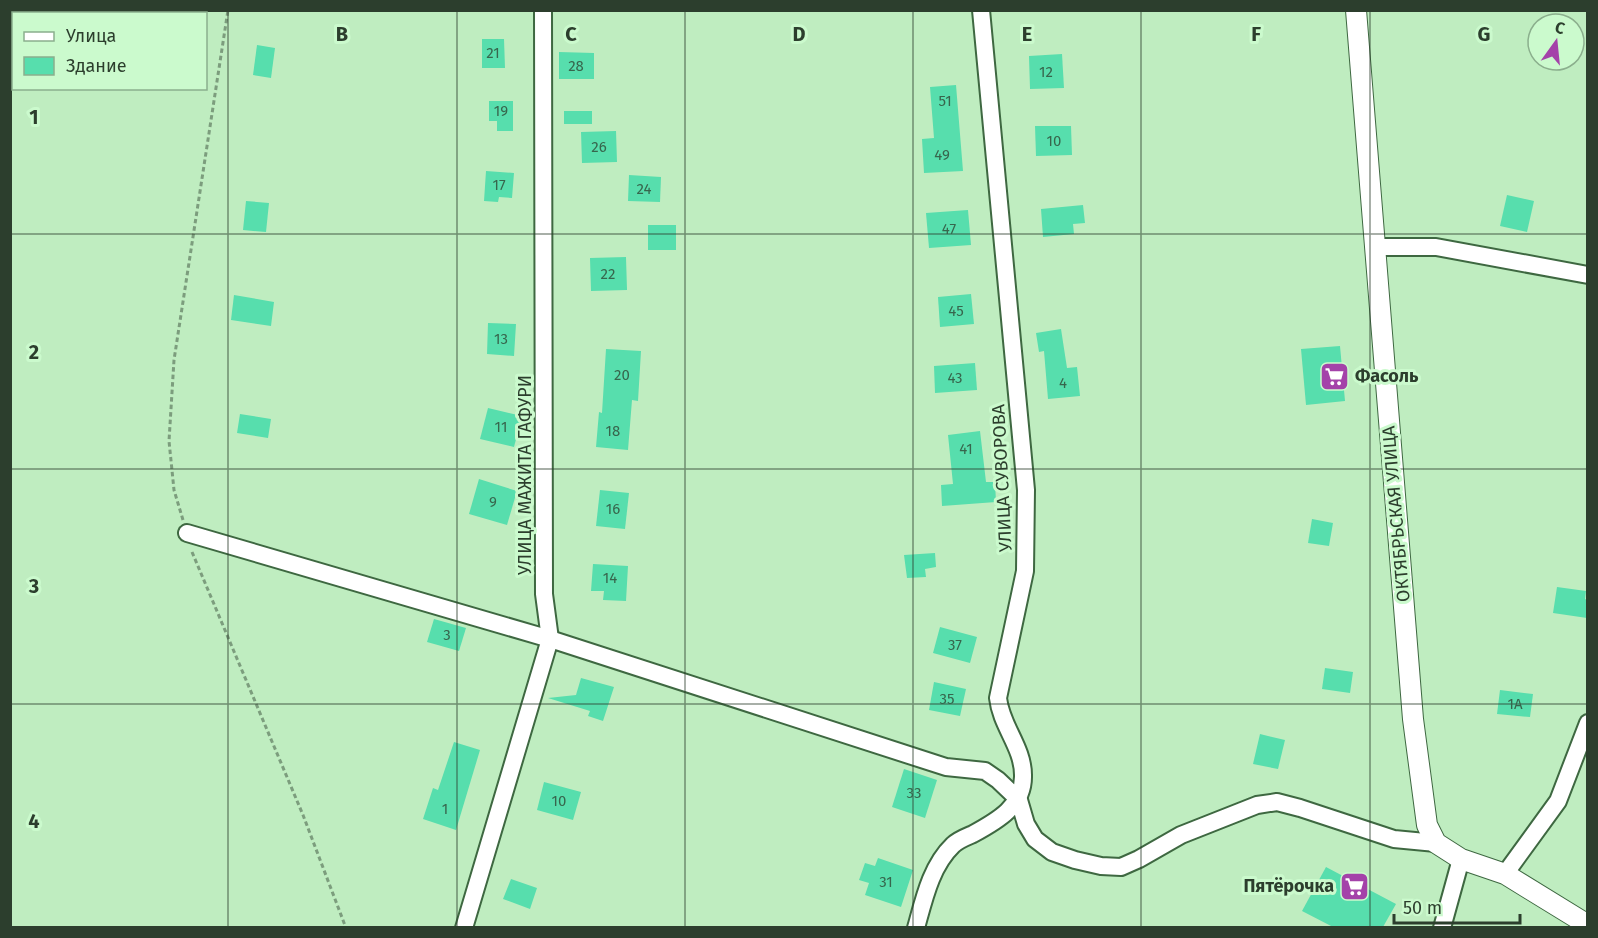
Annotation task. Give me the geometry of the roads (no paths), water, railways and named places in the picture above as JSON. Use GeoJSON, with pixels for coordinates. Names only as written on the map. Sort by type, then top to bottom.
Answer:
{"type":"FeatureCollection","features":[{"type":"Feature","properties":{"kind":"street","name":"УЛИЦА МАЖИТА ГАФУРИ"},"geometry":{"type":"LineString","coordinates":[[464,927],[550,639],[544,594],[543,10]]}},
{"type":"Feature","properties":{"kind":"street","name":"УЛИЦА СУВОРОВА"},"geometry":{"type":"LineString","coordinates":[[981,10],[1026,490],[1025,571],[998,698],[1000,712],[1023,763],[1023,788],[1019,800]]}},
{"type":"Feature","properties":{"kind":"street","name":"ОКТЯБРЬСКАЯ УЛИЦА"},"geometry":{"type":"LineString","coordinates":[[1356,10],[1413,718],[1427,825],[1436,843]]}},
{"type":"Feature","properties":{"kind":"street"},"geometry":{"type":"LineString","coordinates":[[1375,247],[1436,247],[1587,275]]}},
{"type":"Feature","properties":{"kind":"street"},"geometry":{"type":"LineString","coordinates":[[187,533],[550,639],[946,767],[985,771],[1019,800],[1026,824],[1035,840],[1052,852],[1075,860],[1101,866],[1121,867],[1181,835],[1257,805],[1277,802],[1394,839],[1436,843],[1461,859],[1505,874],[1587,925]]}},
{"type":"Feature","properties":{"kind":"street"},"geometry":{"type":"LineString","coordinates":[[1505,874],[1558,801],[1587,723]]}},
{"type":"Feature","properties":{"kind":"street"},"geometry":{"type":"LineString","coordinates":[[916,927],[928,885],[940,860],[954,843],[987,826],[1019,800]]}},
{"type":"Feature","properties":{"kind":"street"},"geometry":{"type":"LineString","coordinates":[[1442,927],[1461,859]]}},
{"type":"Feature","properties":{"kind":"place","name":"Фасоль"},"geometry":{"type":"Point","coordinates":[1334,376]}},
{"type":"Feature","properties":{"kind":"place","name":"Пятёрочка"},"geometry":{"type":"Point","coordinates":[1355,886]}}]}
